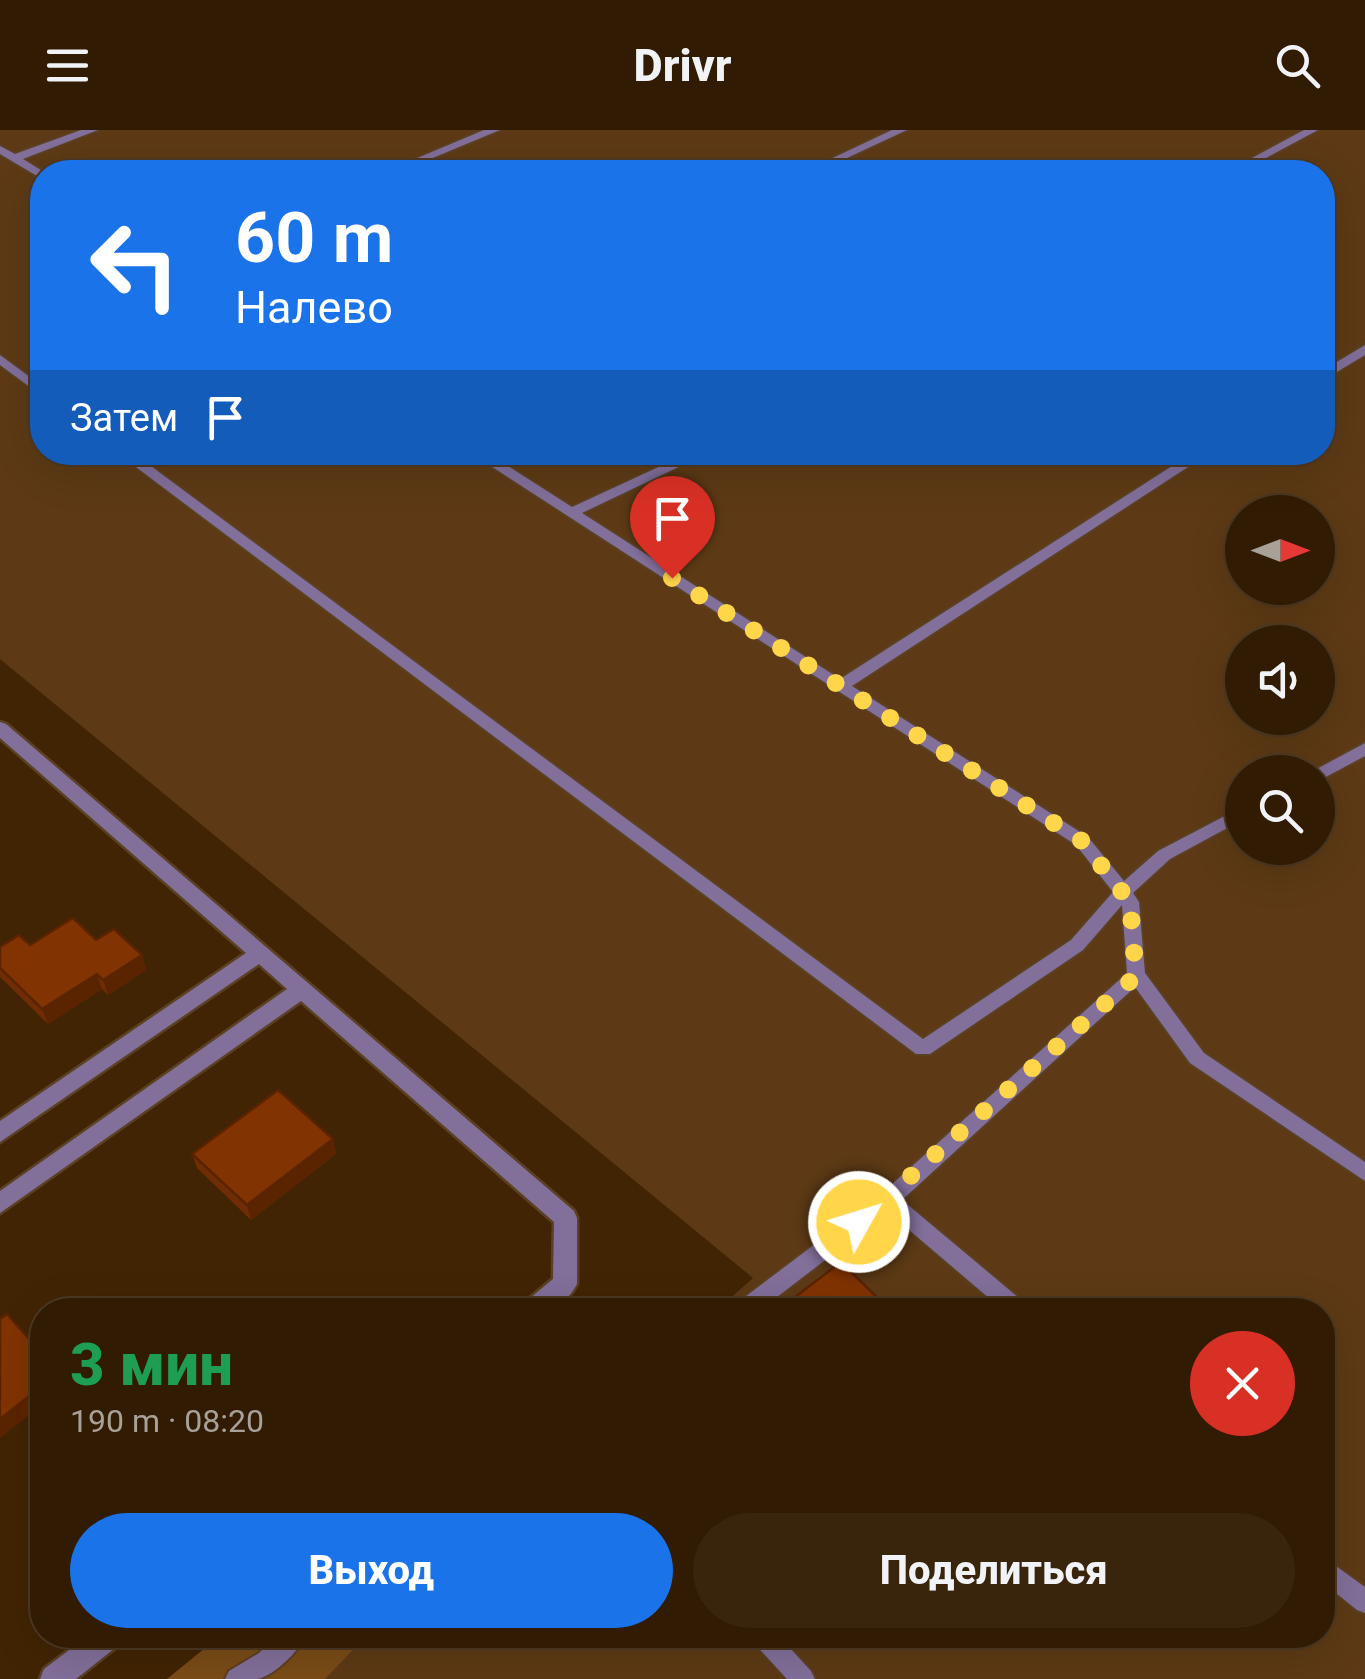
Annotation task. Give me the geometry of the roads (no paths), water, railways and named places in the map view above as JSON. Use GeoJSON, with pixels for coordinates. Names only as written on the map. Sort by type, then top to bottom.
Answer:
{"type":"FeatureCollection","features":[{"type":"Feature","properties":{"kind":"street"},"geometry":{"type":"LineString","coordinates":[[0,728],[566,1218],[565,1284],[547,1298]]}},
{"type":"Feature","properties":{"kind":"street"},"geometry":{"type":"LineString","coordinates":[[0,1133],[262,952]]}},
{"type":"Feature","properties":{"kind":"street"},"geometry":{"type":"LineString","coordinates":[[0,1203],[304,988]]}},
{"type":"Feature","properties":{"kind":"street"},"geometry":{"type":"LineString","coordinates":[[54,1679],[94,1648]]}},
{"type":"Feature","properties":{"kind":"lane"},"geometry":{"type":"LineString","coordinates":[[14,158],[92,130]]}},
{"type":"Feature","properties":{"kind":"lane"},"geometry":{"type":"LineString","coordinates":[[420,160],[494,130]]}},
{"type":"Feature","properties":{"kind":"lane"},"geometry":{"type":"LineString","coordinates":[[835,160],[901,130]]}},
{"type":"Feature","properties":{"kind":"lane"},"geometry":{"type":"LineString","coordinates":[[1255,160],[1312,130]]}},
{"type":"Feature","properties":{"kind":"lane"},"geometry":{"type":"LineString","coordinates":[[0,149],[30,168]]}},
{"type":"Feature","properties":{"kind":"lane"},"geometry":{"type":"LineString","coordinates":[[1335,368],[1365,349]]}},
{"type":"Feature","properties":{"kind":"lane"},"geometry":{"type":"LineString","coordinates":[[0,360],[30,383]]}},
{"type":"Feature","properties":{"kind":"lane"},"geometry":{"type":"LineString","coordinates":[[140,465],[923,1050],[1078,945],[1123,892],[1164,855],[1225,822]]}},
{"type":"Feature","properties":{"kind":"lane"},"geometry":{"type":"LineString","coordinates":[[496,465],[1082,841],[1130,902],[1136,976],[1197,1058],[1365,1172]]}},
{"type":"Feature","properties":{"kind":"lane"},"geometry":{"type":"LineString","coordinates":[[571,513],[675,465]]}},
{"type":"Feature","properties":{"kind":"lane"},"geometry":{"type":"LineString","coordinates":[[840,686],[1184,465]]}},
{"type":"Feature","properties":{"kind":"lane"},"geometry":{"type":"LineString","coordinates":[[1335,765],[1365,748]]}},
{"type":"Feature","properties":{"kind":"lane"},"geometry":{"type":"LineString","coordinates":[[760,1298],[888,1200],[1136,976]]}},
{"type":"Feature","properties":{"kind":"lane"},"geometry":{"type":"LineString","coordinates":[[888,1200],[1004,1298]]}},
{"type":"Feature","properties":{"kind":"lane"},"geometry":{"type":"LineString","coordinates":[[1335,1577],[1365,1602]]}},
{"type":"Feature","properties":{"kind":"lane"},"geometry":{"type":"LineString","coordinates":[[237,1679],[280,1648]]}},
{"type":"Feature","properties":{"kind":"lane"},"geometry":{"type":"LineString","coordinates":[[774,1648],[804,1679]]}}]}
